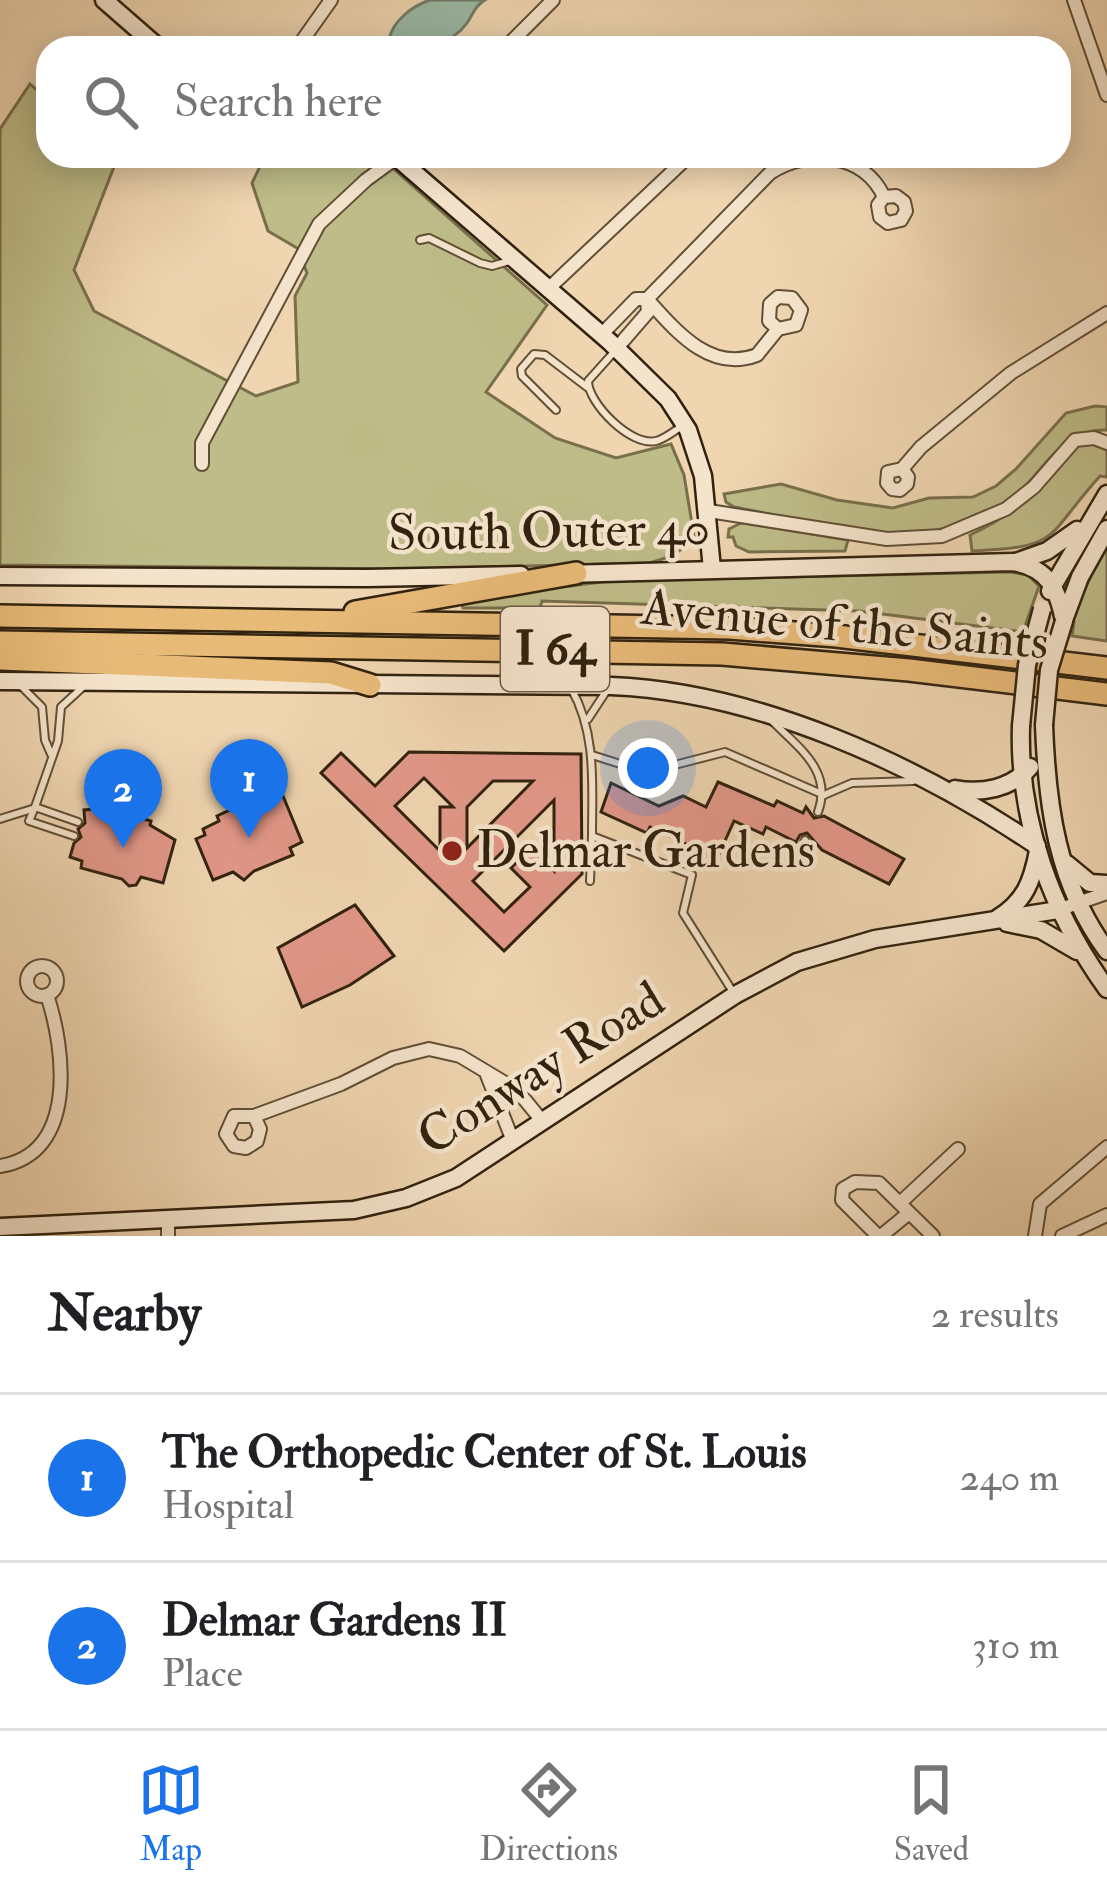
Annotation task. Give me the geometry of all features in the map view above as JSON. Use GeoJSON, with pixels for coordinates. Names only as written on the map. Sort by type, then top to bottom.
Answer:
{"type":"FeatureCollection","features":[{"type":"Feature","properties":{"kind":"highway"},"geometry":{"type":"LineString","coordinates":[[313,620],[577,573]]}},
{"type":"Feature","properties":{"kind":"highway","name":"Avenue of the Saints"},"geometry":{"type":"LineString","coordinates":[[0,616],[729,628],[1107,668]]}},
{"type":"Feature","properties":{"kind":"highway","name":"Avenue of the Saints"},"geometry":{"type":"LineString","coordinates":[[0,642],[678,652],[848,663],[1107,694]]}},
{"type":"Feature","properties":{"kind":"highway"},"geometry":{"type":"LineString","coordinates":[[0,659],[331,673],[370,685]]}},
{"type":"Feature","properties":{"kind":"street"},"geometry":{"type":"LineString","coordinates":[[104,0],[145,36]]}},
{"type":"Feature","properties":{"kind":"street"},"geometry":{"type":"LineString","coordinates":[[306,36],[331,0]]}},
{"type":"Feature","properties":{"kind":"street"},"geometry":{"type":"LineString","coordinates":[[517,36],[553,0]]}},
{"type":"Feature","properties":{"kind":"street"},"geometry":{"type":"LineString","coordinates":[[1074,0],[1107,94]]}},
{"type":"Feature","properties":{"kind":"street"},"geometry":{"type":"LineString","coordinates":[[202,464],[202,443],[320,224],[382,168]]}},
{"type":"Feature","properties":{"kind":"street"},"geometry":{"type":"LineString","coordinates":[[411,168],[668,399],[685,424],[700,462],[712,569]]}},
{"type":"Feature","properties":{"kind":"street"},"geometry":{"type":"LineString","coordinates":[[547,290],[675,168]]}},
{"type":"Feature","properties":{"kind":"street"},"geometry":{"type":"LineString","coordinates":[[647,299],[770,173],[782,168]]}},
{"type":"Feature","properties":{"kind":"street"},"geometry":{"type":"LineString","coordinates":[[859,168],[869,174],[884,197]]}},
{"type":"Feature","properties":{"kind":"street"},"geometry":{"type":"LineString","coordinates":[[602,335],[636,299],[647,299],[700,350],[724,361],[757,356],[778,329]]}},
{"type":"Feature","properties":{"kind":"street"},"geometry":{"type":"LineString","coordinates":[[616,349],[649,312],[647,299]]}},
{"type":"Feature","properties":{"kind":"street"},"geometry":{"type":"LineString","coordinates":[[902,469],[921,447],[1011,373],[1107,314]]}},
{"type":"Feature","properties":{"kind":"street"},"geometry":{"type":"LineString","coordinates":[[709,511],[887,539],[942,536],[1006,509],[1034,487],[1075,440],[1103,440]]}},
{"type":"Feature","properties":{"kind":"street"},"geometry":{"type":"LineString","coordinates":[[1107,494],[1042,609],[1027,665],[1022,726],[1023,775],[1038,848],[1058,910],[1107,989]]}},
{"type":"Feature","properties":{"kind":"street"},"geometry":{"type":"LineString","coordinates":[[1013,562],[1069,538],[1094,512]]}},
{"type":"Feature","properties":{"kind":"street"},"geometry":{"type":"LineString","coordinates":[[1106,950],[1078,903],[1050,820],[1044,725],[1049,670],[1064,615],[1107,529]]}},
{"type":"Feature","properties":{"kind":"street","name":"South Outer 40"},"geometry":{"type":"LineString","coordinates":[[0,576],[367,578],[1013,562],[1028,565],[1053,583]]}},
{"type":"Feature","properties":{"kind":"street"},"geometry":{"type":"LineString","coordinates":[[1053,583],[1064,615]]}},
{"type":"Feature","properties":{"kind":"street"},"geometry":{"type":"LineString","coordinates":[[8,681],[611,686],[685,692],[763,712],[931,783],[1038,848]]}},
{"type":"Feature","properties":{"kind":"street"},"geometry":{"type":"LineString","coordinates":[[931,783],[987,790],[1023,775],[1045,748]]}},
{"type":"Feature","properties":{"kind":"street"},"geometry":{"type":"LineString","coordinates":[[995,920],[1028,891],[1038,848]]}},
{"type":"Feature","properties":{"kind":"street"},"geometry":{"type":"LineString","coordinates":[[1061,857],[1076,875],[1107,888]]}},
{"type":"Feature","properties":{"kind":"street","name":"Conway Road"},"geometry":{"type":"LineString","coordinates":[[0,1227],[168,1229],[383,1205],[444,1184],[765,977],[875,939],[1058,910],[1107,888]]}},
{"type":"Feature","properties":{"kind":"street"},"geometry":{"type":"LineString","coordinates":[[1106,950],[1107,918]]}},
{"type":"Feature","properties":{"kind":"street"},"geometry":{"type":"LineString","coordinates":[[995,920],[1042,930],[1085,959]]}},
{"type":"Feature","properties":{"kind":"street"},"geometry":{"type":"LineString","coordinates":[[0,1166],[30,1155],[54,1120],[62,1062],[47,995]]}},
{"type":"Feature","properties":{"kind":"street"},"geometry":{"type":"LineString","coordinates":[[254,1116],[327,1090],[410,1052],[429,1049],[460,1055],[505,1083],[543,1122]]}},
{"type":"Feature","properties":{"kind":"street"},"geometry":{"type":"LineString","coordinates":[[487,1075],[514,1142]]}},
{"type":"Feature","properties":{"kind":"street"},"geometry":{"type":"LineString","coordinates":[[503,1114],[512,1104],[525,1100]]}},
{"type":"Feature","properties":{"kind":"street"},"geometry":{"type":"LineString","coordinates":[[1035,1236],[1040,1204],[1107,1147]]}},
{"type":"Feature","properties":{"kind":"street"},"geometry":{"type":"LineString","coordinates":[[933,1236],[904,1208],[879,1183],[855,1182],[841,1196],[845,1206],[879,1236],[904,1208],[958,1148]]}},
{"type":"Feature","properties":{"kind":"street"},"geometry":{"type":"LineString","coordinates":[[1062,1236],[1107,1215]]}},
{"type":"Feature","properties":{"kind":"lane"},"geometry":{"type":"LineString","coordinates":[[420,240],[429,238],[492,266],[513,259]]}},
{"type":"Feature","properties":{"kind":"lane"},"geometry":{"type":"LineString","coordinates":[[587,387],[616,349]]}},
{"type":"Feature","properties":{"kind":"lane"},"geometry":{"type":"LineString","coordinates":[[556,410],[522,376],[521,369],[534,354],[545,355],[587,387],[631,435],[649,441],[685,424]]}},
{"type":"Feature","properties":{"kind":"lane"},"geometry":{"type":"LineString","coordinates":[[8,681],[42,707],[45,740],[52,754]]}},
{"type":"Feature","properties":{"kind":"lane"},"geometry":{"type":"LineString","coordinates":[[74,836],[29,821],[58,741],[61,707],[91,682]]}},
{"type":"Feature","properties":{"kind":"lane"},"geometry":{"type":"LineString","coordinates":[[569,686],[586,723],[592,755],[590,881]]}},
{"type":"Feature","properties":{"kind":"lane"},"geometry":{"type":"LineString","coordinates":[[586,723],[611,686]]}},
{"type":"Feature","properties":{"kind":"lane"},"geometry":{"type":"LineString","coordinates":[[763,712],[809,757],[824,795]]}},
{"type":"Feature","properties":{"kind":"lane"},"geometry":{"type":"LineString","coordinates":[[592,755],[655,770],[725,752],[824,795]]}},
{"type":"Feature","properties":{"kind":"lane"},"geometry":{"type":"LineString","coordinates":[[818,812],[824,795],[837,787],[872,780],[931,783]]}},
{"type":"Feature","properties":{"kind":"lane"},"geometry":{"type":"LineString","coordinates":[[0,819],[35,807],[79,822]]}},
{"type":"Feature","properties":{"kind":"lane"},"geometry":{"type":"LineString","coordinates":[[592,836],[692,875],[683,913],[735,995]]}},
{"type":"Feature","properties":{"kind":"shaded area"},"geometry":{"type":"Polygon","coordinates":[[[430,0],[485,0],[454,36],[390,36],[410,10],[430,0]]]}},
{"type":"Feature","properties":{"kind":"shaded area"},"geometry":{"type":"Polygon","coordinates":[[[30,84],[36,89],[36,168],[114,168],[74,270],[94,311],[256,396],[298,382],[295,296],[307,273],[297,248],[268,231],[252,183],[259,168],[393,168],[547,305],[486,392],[555,438],[616,458],[671,444],[684,475],[694,536],[674,554],[649,563],[407,569],[0,565],[0,129],[30,84]]]}},
{"type":"Feature","properties":{"kind":"shaded area"},"geometry":{"type":"Polygon","coordinates":[[[1107,407],[1107,430],[1068,441],[1020,491],[994,510],[936,530],[879,533],[819,525],[734,507],[724,494],[781,484],[837,500],[893,508],[929,498],[973,497],[1016,469],[1066,413],[1107,407]]]}},
{"type":"Feature","properties":{"kind":"shaded area"},"geometry":{"type":"Polygon","coordinates":[[[1094,444],[1107,450],[1107,477],[1100,476],[1049,535],[1023,546],[972,551],[970,535],[1016,507],[1077,446],[1094,444]]]}},
{"type":"Feature","properties":{"kind":"shaded area"},"geometry":{"type":"Polygon","coordinates":[[[741,523],[848,540],[845,551],[749,552],[728,537],[729,529],[741,523]]]}},
{"type":"Feature","properties":{"kind":"shaded area"},"geometry":{"type":"Polygon","coordinates":[[[1107,543],[1107,641],[1072,636],[1074,622],[1070,619],[1107,543]]]}},
{"type":"Feature","properties":{"kind":"shaded area"},"geometry":{"type":"Polygon","coordinates":[[[1028,575],[1039,586],[1023,632],[859,611],[542,601],[540,608],[463,608],[461,600],[609,581],[1028,575]]]}},
{"type":"Feature","properties":{"kind":"building","name":"Delmar Gardens"},"geometry":{"type":"Polygon","coordinates":[[[409,752],[581,754],[582,874],[504,951],[321,773],[341,753],[375,786],[409,752]],[[424,778],[395,806],[440,851],[440,807],[453,807],[424,778]],[[493,781],[467,807],[467,848],[533,781],[493,781]],[[554,800],[473,881],[504,912],[530,887],[511,868],[531,848],[554,871],[554,800]]]}},
{"type":"Feature","properties":{"kind":"building"},"geometry":{"type":"Polygon","coordinates":[[[718,782],[774,806],[777,801],[803,813],[806,807],[814,818],[824,816],[904,859],[889,884],[822,850],[807,833],[796,842],[766,827],[763,834],[734,821],[714,865],[685,851],[688,845],[650,827],[647,833],[601,812],[611,783],[659,806],[683,796],[706,807],[718,782]]]}},
{"type":"Feature","properties":{"kind":"building"},"geometry":{"type":"Polygon","coordinates":[[[283,796],[302,842],[290,848],[293,855],[244,880],[233,872],[213,880],[196,839],[205,835],[203,829],[219,821],[217,816],[243,804],[283,796]]]}},
{"type":"Feature","properties":{"kind":"building"},"geometry":{"type":"Polygon","coordinates":[[[109,808],[151,821],[150,825],[175,840],[163,883],[141,877],[129,886],[122,879],[81,868],[82,861],[70,857],[81,837],[78,829],[85,823],[84,810],[109,808]]]}},
{"type":"Feature","properties":{"kind":"building"},"geometry":{"type":"Polygon","coordinates":[[[355,905],[394,956],[350,985],[302,1007],[278,948],[355,905]]]}},
{"type":"Feature","properties":{"kind":"place","name":"The Orthopedic Center of St. Louis"},"geometry":{"type":"Point","coordinates":[249,838]}},
{"type":"Feature","properties":{"kind":"place","name":"Delmar Gardens II"},"geometry":{"type":"Point","coordinates":[123,848]}},
{"type":"Feature","properties":{"kind":"place","name":"Delmar Gardens"},"geometry":{"type":"Point","coordinates":[452,851]}}]}
